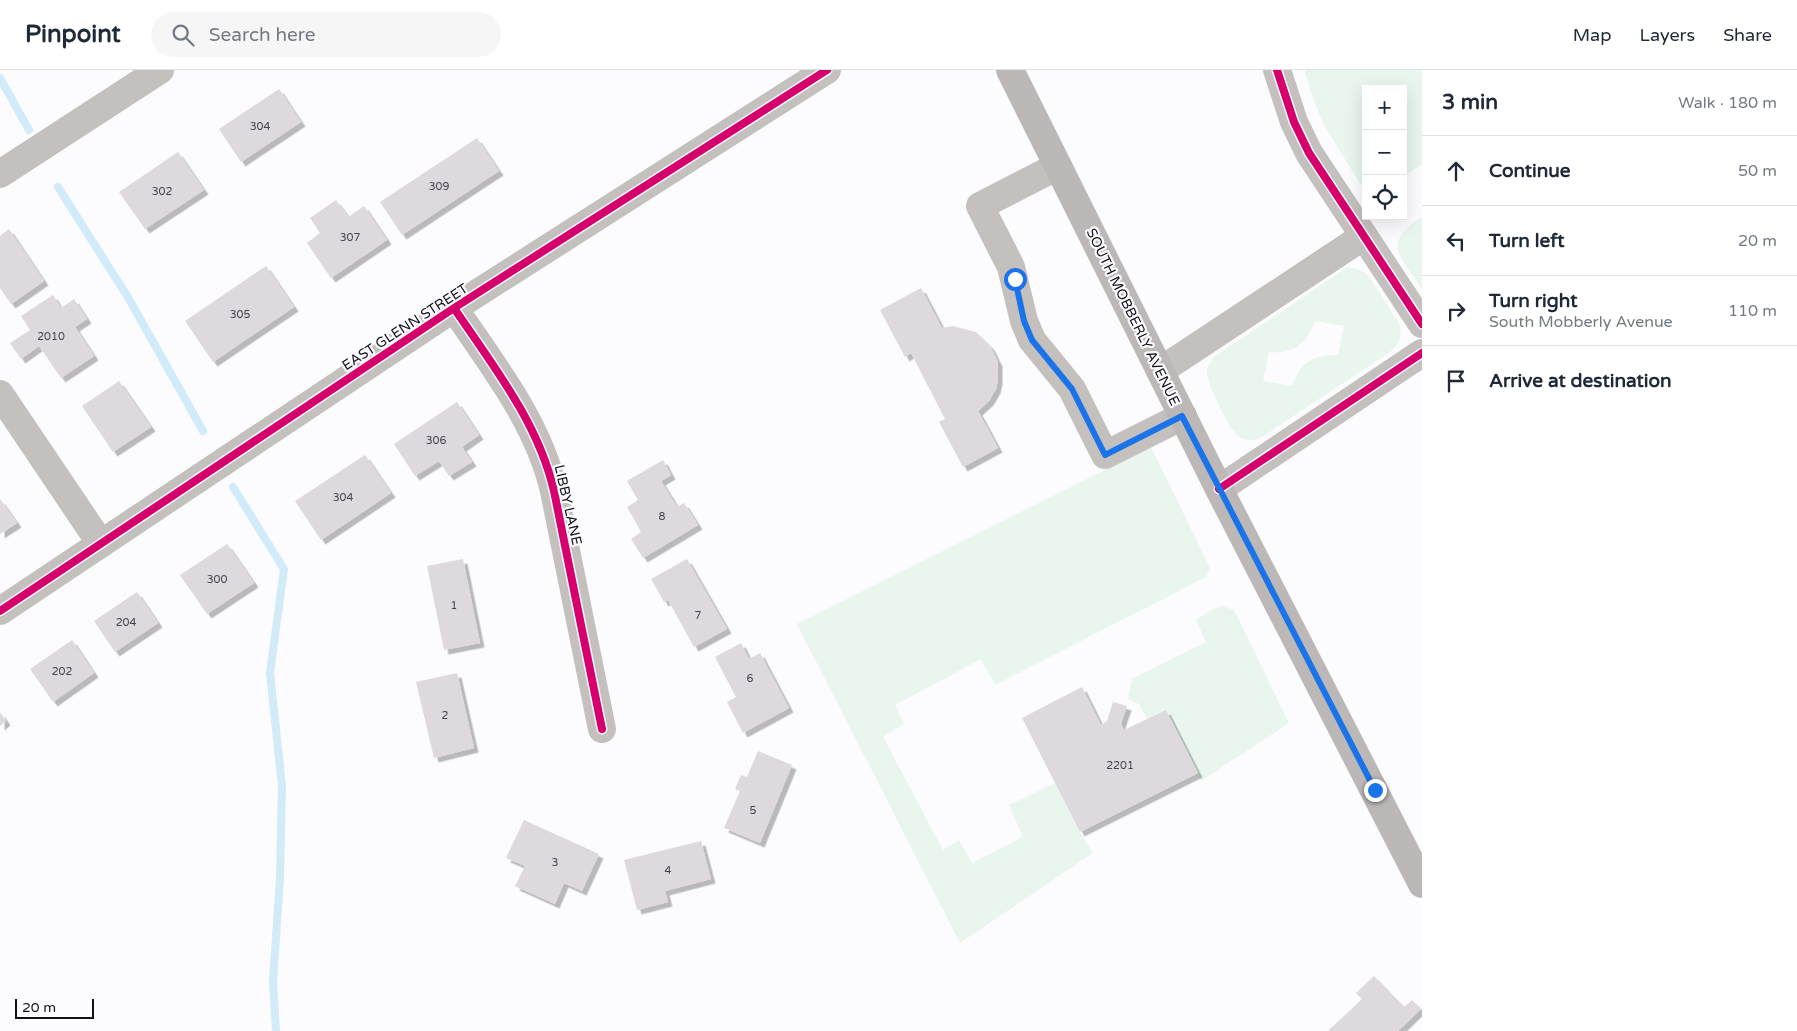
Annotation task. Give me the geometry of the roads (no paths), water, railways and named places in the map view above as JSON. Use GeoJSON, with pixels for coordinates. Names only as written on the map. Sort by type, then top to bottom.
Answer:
{"type":"FeatureCollection","features":[{"type":"Feature","properties":{"kind":"main road","name":"SOUTH MOBBERLY AVENUE"},"geometry":{"type":"LineString","coordinates":[[1010,70],[1182,416],[1422,884]]}},
{"type":"Feature","properties":{"kind":"street"},"geometry":{"type":"LineString","coordinates":[[0,174],[160,70]]}},
{"type":"Feature","properties":{"kind":"street","name":"EAST GLENN STREET"},"geometry":{"type":"LineString","coordinates":[[0,611],[454,308],[828,70]]}},
{"type":"Feature","properties":{"kind":"street"},"geometry":{"type":"LineString","coordinates":[[1277,70],[1294,122],[1306,147],[1422,324]]}},
{"type":"Feature","properties":{"kind":"street"},"geometry":{"type":"LineString","coordinates":[[1058,166],[980,206],[1011,267],[1024,321],[1032,340],[1072,389],[1105,455],[1182,416]]}},
{"type":"Feature","properties":{"kind":"street"},"geometry":{"type":"LineString","coordinates":[[1160,371],[1364,236]]}},
{"type":"Feature","properties":{"kind":"street","name":"LIBBY LANE"},"geometry":{"type":"LineString","coordinates":[[454,308],[520,408],[543,454],[554,491],[602,729]]}},
{"type":"Feature","properties":{"kind":"street"},"geometry":{"type":"LineString","coordinates":[[1219,489],[1422,353]]}},
{"type":"Feature","properties":{"kind":"street"},"geometry":{"type":"LineString","coordinates":[[0,394],[100,544]]}},
{"type":"Feature","properties":{"kind":"waterway"},"geometry":{"type":"LineString","coordinates":[[0,78],[29,130]]}},
{"type":"Feature","properties":{"kind":"waterway"},"geometry":{"type":"LineString","coordinates":[[58,187],[129,299],[203,431]]}},
{"type":"Feature","properties":{"kind":"waterway"},"geometry":{"type":"LineString","coordinates":[[233,487],[284,569],[270,673],[282,786],[280,877],[273,982],[276,1031]]}}]}
